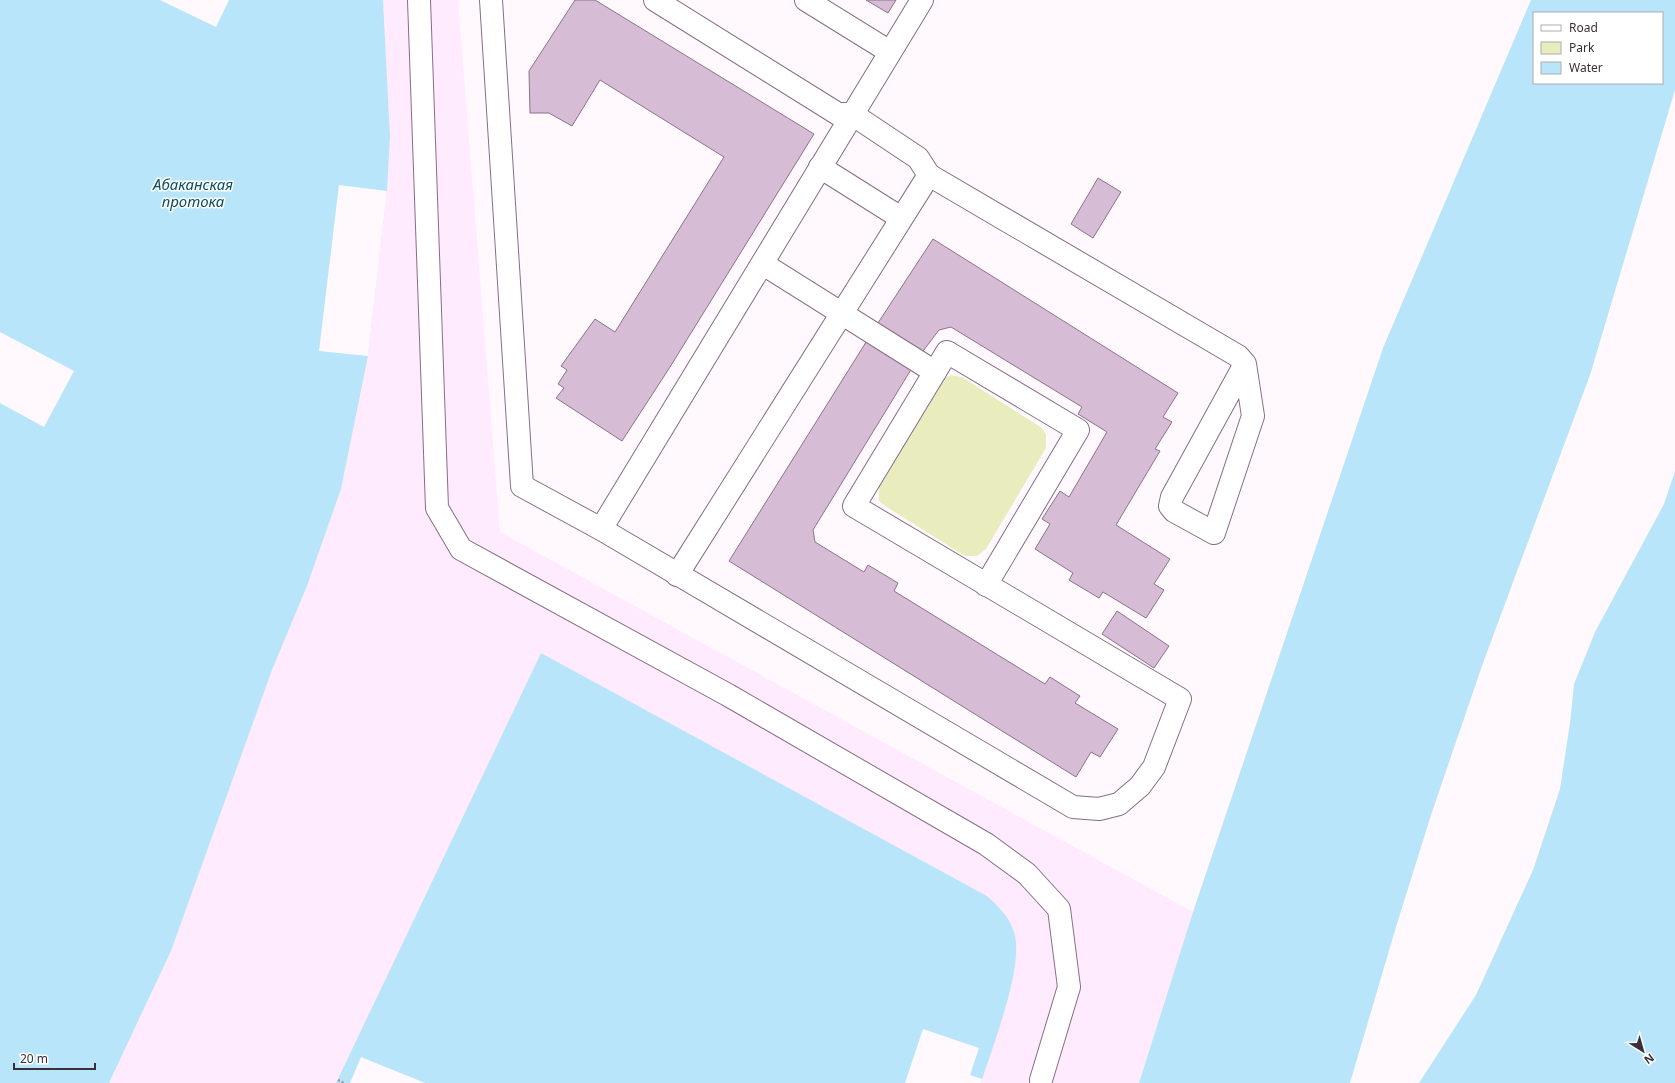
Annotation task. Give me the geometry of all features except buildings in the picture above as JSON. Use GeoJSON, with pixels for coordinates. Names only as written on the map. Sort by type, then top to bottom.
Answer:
{"type":"FeatureCollection","features":[{"type":"Feature","properties":{"kind":"lane"},"geometry":{"type":"LineString","coordinates":[[419,0],[437,508],[453,536],[461,549],[741,703],[986,844],[1027,874],[1059,909],[1069,987],[1041,1080]]}},
{"type":"Feature","properties":{"kind":"lane"},"geometry":{"type":"LineString","coordinates":[[491,0],[522,486],[601,529],[677,575],[1073,806],[1099,809],[1119,804],[1140,786],[1154,767],[1180,700],[986,585],[854,506],[946,352],[1078,430],[986,585]]}},
{"type":"Feature","properties":{"kind":"lane"},"geometry":{"type":"LineString","coordinates":[[655,0],[838,114],[852,114],[918,158],[928,175],[1238,356],[1245,364],[1254,416],[1214,534],[1174,511],[1170,506],[1245,364]]}},
{"type":"Feature","properties":{"kind":"lane"},"geometry":{"type":"LineString","coordinates":[[806,0],[890,52]]}},
{"type":"Feature","properties":{"kind":"lane"},"geometry":{"type":"LineString","coordinates":[[601,529],[922,0]]}},
{"type":"Feature","properties":{"kind":"lane"},"geometry":{"type":"LineString","coordinates":[[820,167],[901,218]]}},
{"type":"Feature","properties":{"kind":"lane"},"geometry":{"type":"LineString","coordinates":[[677,575],[928,175]]}},
{"type":"Feature","properties":{"kind":"lane"},"geometry":{"type":"LineString","coordinates":[[763,264],[875,332],[935,372]]}},
{"type":"Feature","properties":{"kind":"path"},"geometry":{"type":"LineString","coordinates":[[338,1080],[344,1083]]}},
{"type":"Feature","properties":{"kind":"shaded area"},"geometry":{"type":"Polygon","coordinates":[[[383,0],[458,0],[500,532],[1193,912],[1139,1083],[981,1083],[1012,982],[1014,932],[1003,911],[987,896],[541,653],[336,1083],[109,1083],[171,951],[272,670],[307,586],[341,489],[368,356],[387,191],[390,137],[383,0]]]}},
{"type":"Feature","properties":{"kind":"green space"},"geometry":{"type":"Polygon","coordinates":[[[951,375],[962,377],[1042,428],[1046,435],[1046,448],[986,549],[977,556],[965,556],[879,501],[879,484],[940,380],[951,375]]]}},
{"type":"Feature","properties":{"kind":"water","name":"Абаканская протока"},"geometry":{"type":"Polygon","coordinates":[[[0,0],[383,0],[390,137],[387,191],[368,356],[341,489],[307,586],[272,670],[171,951],[109,1083],[0,1083],[0,0]]]}},
{"type":"Feature","properties":{"kind":"water"},"geometry":{"type":"Polygon","coordinates":[[[1531,0],[1675,0],[1675,90],[1590,375],[1483,663],[1431,815],[1350,1083],[1139,1083],[1193,912],[1383,348],[1531,0]]]}},
{"type":"Feature","properties":{"kind":"water"},"geometry":{"type":"Polygon","coordinates":[[[1675,471],[1675,1083],[1419,1083],[1476,995],[1533,870],[1560,789],[1574,684],[1595,632],[1664,504],[1675,471]]]}},
{"type":"Feature","properties":{"kind":"water"},"geometry":{"type":"Polygon","coordinates":[[[541,653],[987,896],[1003,912],[1012,926],[1016,947],[1015,965],[1006,1007],[981,1083],[336,1083],[541,653]]]}},
{"type":"Feature","properties":{"kind":"pier"},"geometry":{"type":"Polygon","coordinates":[[[160,0],[229,0],[216,27],[160,0]]]}},
{"type":"Feature","properties":{"kind":"pier"},"geometry":{"type":"Polygon","coordinates":[[[339,185],[387,191],[368,356],[319,351],[339,185]]]}},
{"type":"Feature","properties":{"kind":"pier"},"geometry":{"type":"Polygon","coordinates":[[[0,332],[74,371],[44,427],[0,403],[0,332]]]}},
{"type":"Feature","properties":{"kind":"pier"},"geometry":{"type":"Polygon","coordinates":[[[923,1029],[979,1048],[970,1075],[982,1079],[981,1083],[905,1083],[923,1029]]]}},
{"type":"Feature","properties":{"kind":"pier"},"geometry":{"type":"Polygon","coordinates":[[[361,1057],[425,1083],[350,1083],[361,1057]]]}}]}
